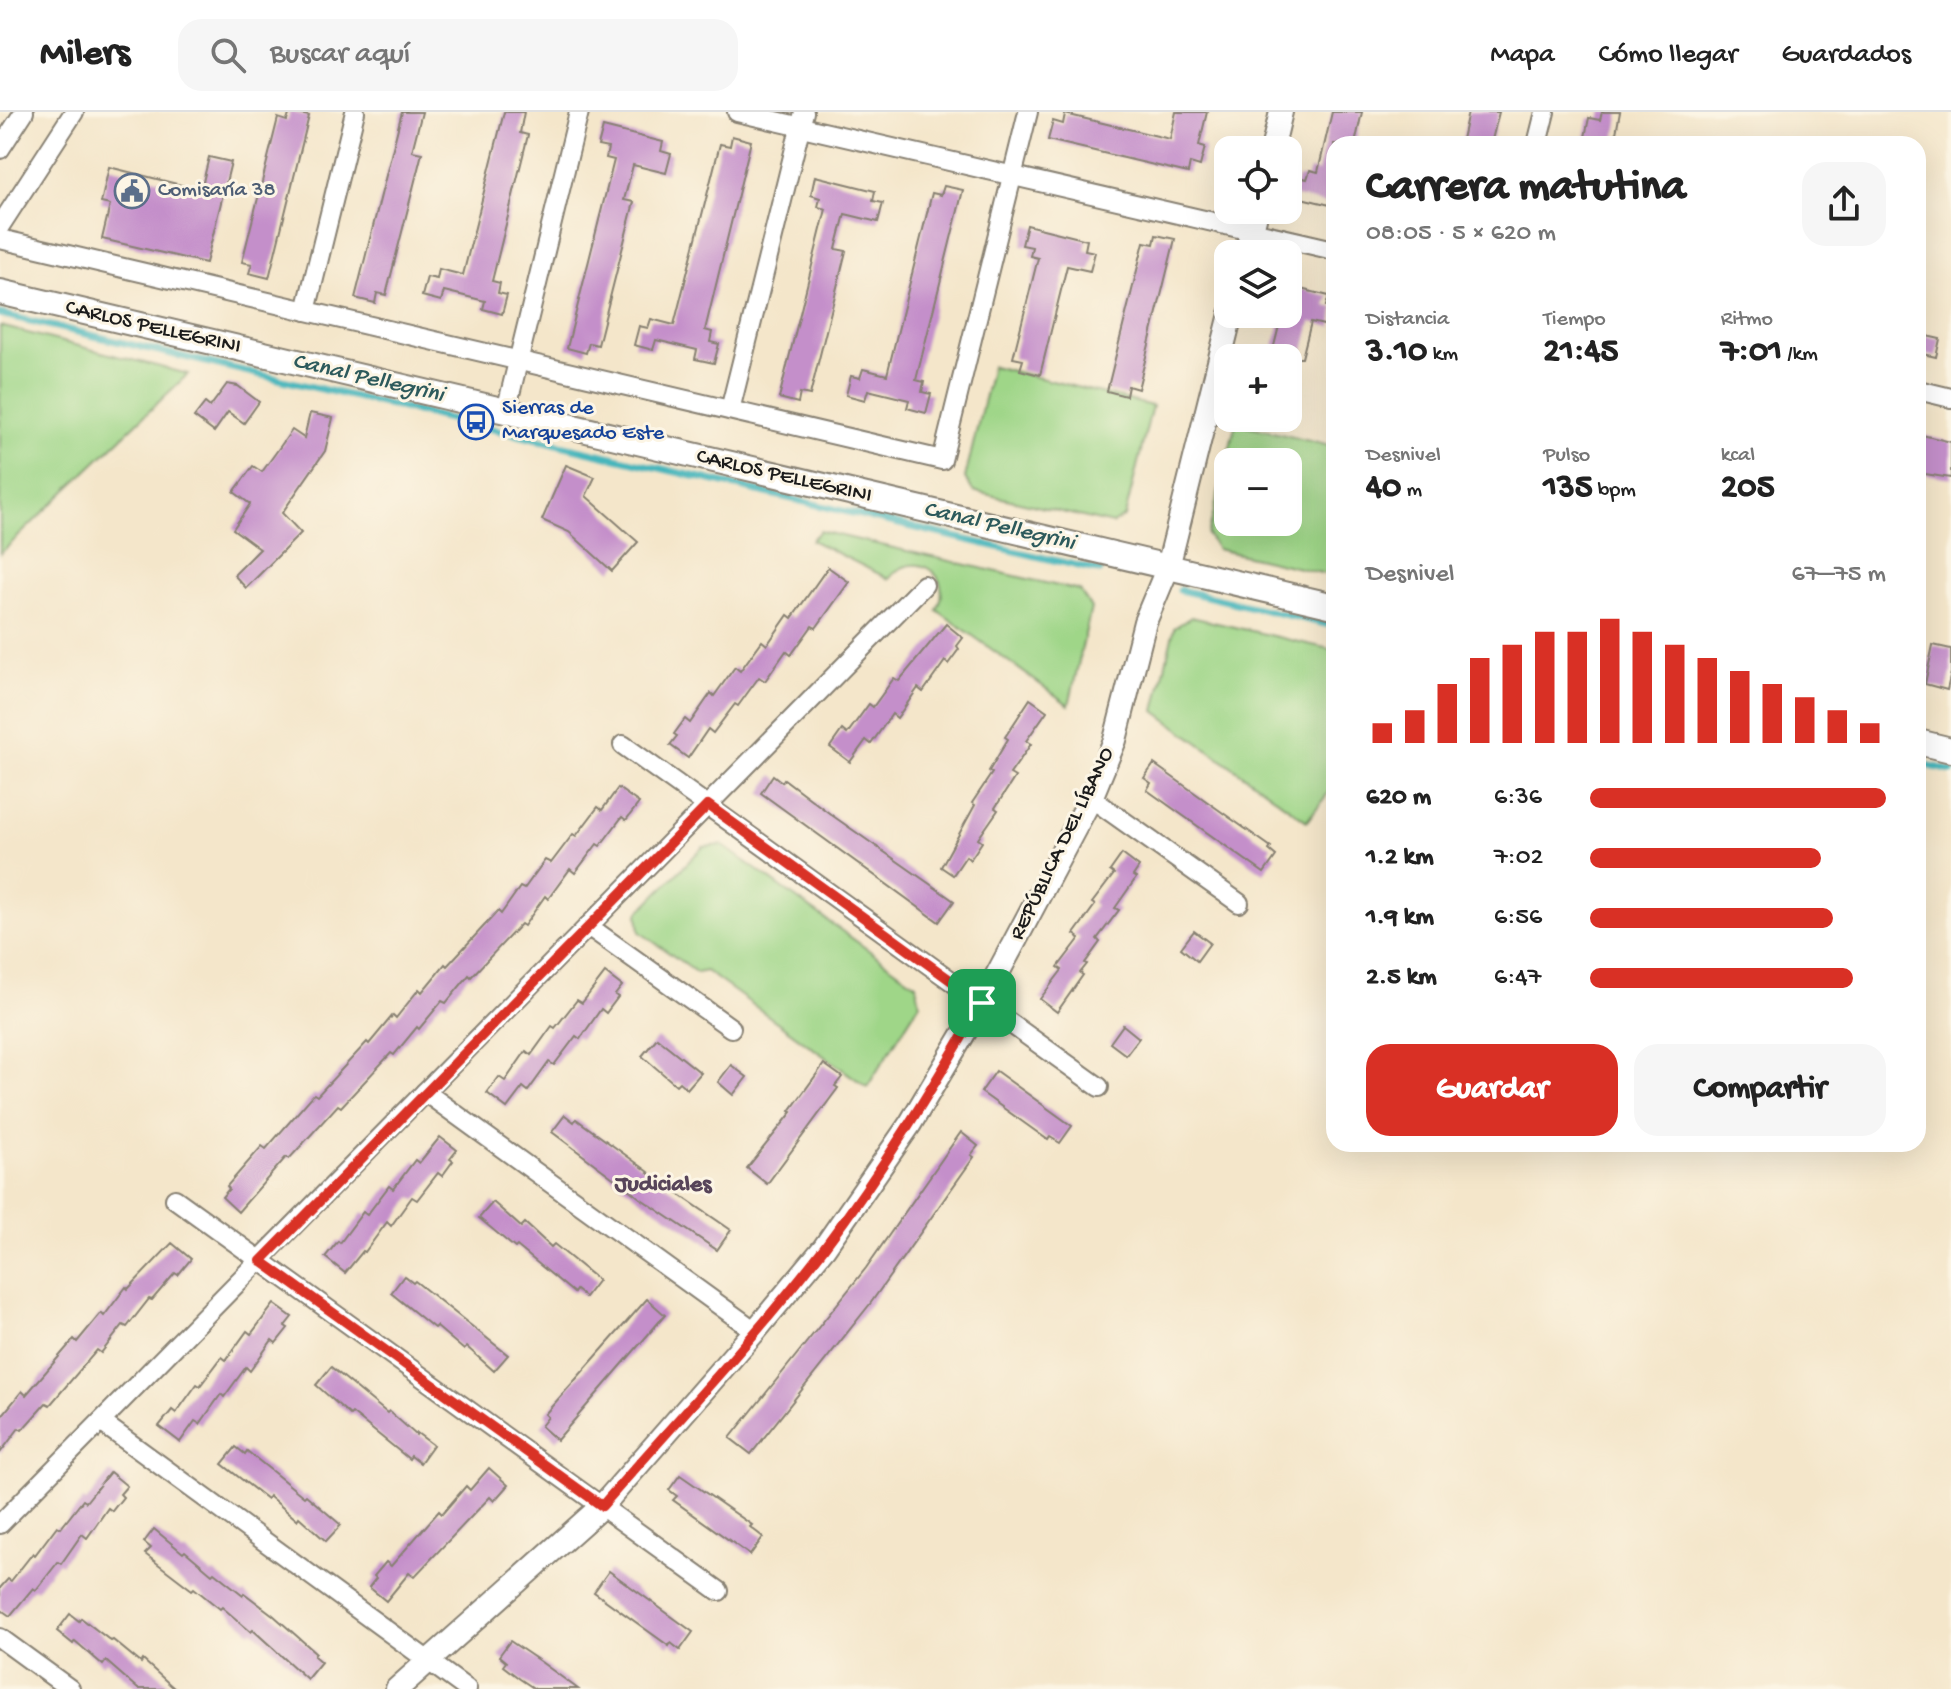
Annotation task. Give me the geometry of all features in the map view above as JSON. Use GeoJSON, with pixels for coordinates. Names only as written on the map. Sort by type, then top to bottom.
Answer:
{"type":"FeatureCollection","features":[{"type":"Feature","properties":{"kind":"main road","name":"CARLOS PELLEGRINI"},"geometry":{"type":"LineString","coordinates":[[0,292],[1326,604]]}},
{"type":"Feature","properties":{"kind":"main road"},"geometry":{"type":"LineString","coordinates":[[1926,744],[1951,750]]}},
{"type":"Feature","properties":{"kind":"street"},"geometry":{"type":"LineString","coordinates":[[0,149],[24,112]]}},
{"type":"Feature","properties":{"kind":"street"},"geometry":{"type":"LineString","coordinates":[[0,226],[74,112]]}},
{"type":"Feature","properties":{"kind":"street"},"geometry":{"type":"LineString","coordinates":[[306,311],[355,112]]}},
{"type":"Feature","properties":{"kind":"street"},"geometry":{"type":"LineString","coordinates":[[506,411],[579,112]]}},
{"type":"Feature","properties":{"kind":"street"},"geometry":{"type":"LineString","coordinates":[[737,112],[802,119],[1012,176],[1214,214]]}},
{"type":"Feature","properties":{"kind":"street"},"geometry":{"type":"LineString","coordinates":[[0,239],[942,460],[1028,112]]}},
{"type":"Feature","properties":{"kind":"street"},"geometry":{"type":"LineString","coordinates":[[1275,136],[1281,112]]}},
{"type":"Feature","properties":{"kind":"street"},"geometry":{"type":"LineString","coordinates":[[1539,136],[1545,112]]}},
{"type":"Feature","properties":{"kind":"street"},"geometry":{"type":"LineString","coordinates":[[730,410],[802,119]]}},
{"type":"Feature","properties":{"kind":"street"},"geometry":{"type":"LineString","coordinates":[[1262,224],[1326,247]]}},
{"type":"Feature","properties":{"kind":"street","name":"REPÚBLICA DEL LÍBANO"},"geometry":{"type":"LineString","coordinates":[[397,1689],[602,1506],[824,1248],[910,1124],[982,1003],[1091,798],[1115,740],[1145,622],[1168,567],[1228,328]]}},
{"type":"Feature","properties":{"kind":"street"},"geometry":{"type":"LineString","coordinates":[[1926,392],[1951,398]]}},
{"type":"Feature","properties":{"kind":"street"},"geometry":{"type":"LineString","coordinates":[[0,1524],[924,585]]}},
{"type":"Feature","properties":{"kind":"street"},"geometry":{"type":"LineString","coordinates":[[623,745],[1099,1087]]}},
{"type":"Feature","properties":{"kind":"street"},"geometry":{"type":"LineString","coordinates":[[1091,798],[1239,903]]}},
{"type":"Feature","properties":{"kind":"street"},"geometry":{"type":"LineString","coordinates":[[588,926],[731,1028]]}},
{"type":"Feature","properties":{"kind":"street"},"geometry":{"type":"LineString","coordinates":[[425,1092],[755,1331]]}},
{"type":"Feature","properties":{"kind":"street"},"geometry":{"type":"LineString","coordinates":[[175,1199],[719,1591]]}},
{"type":"Feature","properties":{"kind":"street"},"geometry":{"type":"LineString","coordinates":[[101,1422],[467,1689]]}},
{"type":"Feature","properties":{"kind":"street"},"geometry":{"type":"LineString","coordinates":[[0,1638],[70,1689]]}},
{"type":"Feature","properties":{"kind":"green space"},"geometry":{"type":"Polygon","coordinates":[[[0,326],[188,374],[0,554],[0,326]]]}},
{"type":"Feature","properties":{"kind":"green space"},"geometry":{"type":"Polygon","coordinates":[[[992,366],[1152,406],[1125,516],[1112,524],[973,491],[965,478],[992,366]]]}},
{"type":"Feature","properties":{"kind":"green space"},"geometry":{"type":"Polygon","coordinates":[[[1234,432],[1273,432],[1326,445],[1326,574],[1217,549],[1208,535],[1214,511],[1214,536],[1302,536],[1302,448],[1230,448],[1234,432]]]}},
{"type":"Feature","properties":{"kind":"green space"},"geometry":{"type":"Polygon","coordinates":[[[820,531],[1080,591],[1091,608],[1069,705],[937,610],[941,585],[929,569],[909,565],[889,579],[811,540],[820,531]]]}},
{"type":"Feature","properties":{"kind":"green space"},"geometry":{"type":"Polygon","coordinates":[[[1191,617],[1326,648],[1326,796],[1307,821],[1155,711],[1174,628],[1191,617]]]}},
{"type":"Feature","properties":{"kind":"green space"},"geometry":{"type":"Polygon","coordinates":[[[722,845],[916,984],[920,1003],[867,1087],[706,971],[697,973],[640,932],[638,913],[703,847],[722,845]]]}},
{"type":"Feature","properties":{"kind":"building"},"geometry":{"type":"Polygon","coordinates":[[[290,112],[309,116],[269,278],[249,273],[252,264],[242,262],[278,118],[287,121],[290,112]]]}},
{"type":"Feature","properties":{"kind":"building"},"geometry":{"type":"Polygon","coordinates":[[[402,112],[422,112],[412,151],[422,153],[386,295],[377,293],[375,303],[355,298],[402,112]]]}},
{"type":"Feature","properties":{"kind":"building"},"geometry":{"type":"Polygon","coordinates":[[[504,112],[524,112],[520,133],[528,135],[492,281],[500,283],[498,293],[507,295],[502,314],[483,309],[485,301],[444,291],[441,301],[422,296],[427,277],[437,279],[439,269],[463,275],[504,112]]]}},
{"type":"Feature","properties":{"kind":"building"},"geometry":{"type":"Polygon","coordinates":[[[1176,112],[1207,112],[1199,145],[1205,147],[1200,166],[1190,163],[1188,173],[1048,140],[1053,121],[1063,124],[1065,114],[1170,139],[1176,112]]]}},
{"type":"Feature","properties":{"kind":"building"},"geometry":{"type":"Polygon","coordinates":[[[1332,112],[1362,112],[1357,136],[1326,136],[1332,112]]]}},
{"type":"Feature","properties":{"kind":"building"},"geometry":{"type":"Polygon","coordinates":[[[1468,112],[1499,112],[1493,136],[1463,136],[1468,112]]]}},
{"type":"Feature","properties":{"kind":"building"},"geometry":{"type":"Polygon","coordinates":[[[1602,112],[1620,112],[1616,136],[1585,136],[1589,118],[1600,120],[1602,112]]]}},
{"type":"Feature","properties":{"kind":"building"},"geometry":{"type":"Polygon","coordinates":[[[603,127],[663,142],[661,151],[671,154],[666,173],[633,165],[624,200],[634,202],[618,266],[598,345],[589,343],[586,353],[567,348],[614,160],[606,158],[608,148],[598,146],[603,127]]]}},
{"type":"Feature","properties":{"kind":"building"},"geometry":{"type":"Polygon","coordinates":[[[732,136],[751,141],[705,330],[712,332],[710,342],[719,344],[714,363],[695,359],[697,350],[656,340],[653,350],[634,345],[639,326],[648,328],[651,319],[674,325],[720,144],[730,146],[732,136]]]}},
{"type":"Feature","properties":{"kind":"building"},"geometry":{"type":"Polygon","coordinates":[[[1326,138],[1326,204],[1302,198],[1302,178],[1307,179],[1310,170],[1318,172],[1326,138]]]}},
{"type":"Feature","properties":{"kind":"building"},"geometry":{"type":"Polygon","coordinates":[[[209,157],[231,162],[206,263],[102,239],[110,205],[101,203],[109,167],[201,190],[209,157]]]}},
{"type":"Feature","properties":{"kind":"building"},"geometry":{"type":"Polygon","coordinates":[[[815,176],[875,191],[873,201],[883,203],[878,222],[845,214],[836,249],[846,251],[810,395],[800,393],[798,403],[779,398],[826,209],[818,207],[820,198],[811,195],[815,176]]]}},
{"type":"Feature","properties":{"kind":"building"},"geometry":{"type":"Polygon","coordinates":[[[944,186],[963,190],[916,380],[924,382],[922,392],[931,394],[926,413],[907,408],[909,400],[868,390],[865,400],[846,395],[851,376],[860,378],[863,369],[887,375],[932,193],[941,195],[944,186]]]}},
{"type":"Feature","properties":{"kind":"building"},"geometry":{"type":"Polygon","coordinates":[[[1027,225],[1087,240],[1085,250],[1095,252],[1090,271],[1067,266],[1040,375],[1020,370],[1023,360],[1013,358],[1038,258],[1030,256],[1032,247],[1022,245],[1027,225]]]}},
{"type":"Feature","properties":{"kind":"building"},"geometry":{"type":"Polygon","coordinates":[[[1156,235],[1175,239],[1138,389],[1128,386],[1126,396],[1107,391],[1144,242],[1154,244],[1156,235]]]}},
{"type":"Feature","properties":{"kind":"building"},"geometry":{"type":"Polygon","coordinates":[[[1302,289],[1326,295],[1326,326],[1311,322],[1302,358],[1302,344],[1274,344],[1278,328],[1302,328],[1302,289]]]}},
{"type":"Feature","properties":{"kind":"building"},"geometry":{"type":"Polygon","coordinates":[[[1926,336],[1940,339],[1936,357],[1926,355],[1926,336]]]}},
{"type":"Feature","properties":{"kind":"building"},"geometry":{"type":"Polygon","coordinates":[[[227,384],[238,386],[259,402],[244,423],[228,412],[214,432],[194,417],[205,403],[210,407],[227,384]]]}},
{"type":"Feature","properties":{"kind":"building"},"geometry":{"type":"Polygon","coordinates":[[[310,413],[333,418],[325,451],[282,513],[301,533],[246,588],[234,575],[260,549],[233,529],[250,504],[234,492],[253,466],[262,472],[292,430],[304,438],[310,413]]]}},
{"type":"Feature","properties":{"kind":"building"},"geometry":{"type":"Polygon","coordinates":[[[1926,436],[1951,442],[1951,478],[1926,474],[1926,436]]]}},
{"type":"Feature","properties":{"kind":"building"},"geometry":{"type":"Polygon","coordinates":[[[566,465],[595,477],[586,496],[638,542],[612,571],[569,532],[542,520],[566,465]]]}},
{"type":"Feature","properties":{"kind":"building"},"geometry":{"type":"Polygon","coordinates":[[[828,567],[849,582],[816,628],[812,626],[791,655],[786,651],[765,681],[759,677],[713,733],[708,729],[688,758],[670,745],[685,719],[690,723],[711,693],[714,696],[735,667],[740,671],[762,641],[767,645],[788,615],[792,618],[828,567]]]}},
{"type":"Feature","properties":{"kind":"building"},"geometry":{"type":"Polygon","coordinates":[[[946,624],[963,638],[948,664],[945,661],[923,692],[918,688],[897,718],[892,714],[871,744],[866,740],[850,762],[830,747],[842,730],[847,734],[869,704],[873,707],[894,678],[899,681],[946,624]]]}},
{"type":"Feature","properties":{"kind":"building"},"geometry":{"type":"Polygon","coordinates":[[[1933,645],[1951,649],[1947,690],[1926,684],[1933,645]]]}},
{"type":"Feature","properties":{"kind":"building"},"geometry":{"type":"Polygon","coordinates":[[[1030,699],[1047,711],[1026,741],[1031,744],[1010,774],[1015,777],[978,839],[982,842],[970,860],[966,856],[953,875],[941,867],[975,805],[972,803],[992,773],[989,771],[1008,739],[1005,737],[1030,699]]]}},
{"type":"Feature","properties":{"kind":"building"},"geometry":{"type":"Polygon","coordinates":[[[1154,764],[1271,847],[1269,850],[1276,856],[1264,873],[1147,790],[1151,783],[1144,778],[1154,764]]]}},
{"type":"Feature","properties":{"kind":"building"},"geometry":{"type":"Polygon","coordinates":[[[773,775],[782,782],[784,779],[954,901],[939,922],[761,793],[773,775]]]}},
{"type":"Feature","properties":{"kind":"building"},"geometry":{"type":"Polygon","coordinates":[[[618,788],[639,803],[626,820],[622,817],[575,873],[570,869],[548,899],[545,896],[524,926],[521,924],[471,977],[469,975],[446,1003],[442,1001],[394,1055],[391,1053],[341,1107],[338,1105],[289,1159],[286,1157],[238,1212],[222,1197],[229,1189],[227,1186],[262,1146],[266,1149],[314,1094],[317,1096],[367,1042],[369,1044],[393,1015],[396,1018],[419,989],[422,992],[498,911],[501,914],[545,860],[551,863],[573,834],[576,836],[598,807],[602,810],[618,788]]]}},
{"type":"Feature","properties":{"kind":"building"},"geometry":{"type":"Polygon","coordinates":[[[1122,854],[1139,867],[1133,876],[1136,878],[1115,908],[1119,910],[1097,939],[1100,942],[1085,963],[1080,973],[1083,975],[1057,1012],[1040,999],[1062,970],[1058,967],[1080,938],[1074,934],[1114,874],[1110,871],[1122,854]]]}},
{"type":"Feature","properties":{"kind":"building"},"geometry":{"type":"Polygon","coordinates":[[[1194,931],[1210,943],[1197,961],[1181,948],[1194,931]]]}},
{"type":"Feature","properties":{"kind":"building"},"geometry":{"type":"Polygon","coordinates":[[[605,973],[622,986],[606,1013],[601,1009],[580,1039],[576,1036],[554,1065],[549,1062],[528,1091],[523,1087],[507,1108],[487,1093],[499,1077],[505,1081],[526,1051],[531,1055],[552,1026],[555,1028],[577,1000],[582,1003],[605,973]]]}},
{"type":"Feature","properties":{"kind":"building"},"geometry":{"type":"Polygon","coordinates":[[[1123,1025],[1139,1038],[1126,1055],[1110,1043],[1123,1025]]]}},
{"type":"Feature","properties":{"kind":"building"},"geometry":{"type":"Polygon","coordinates":[[[657,1038],[701,1073],[687,1089],[679,1082],[676,1085],[642,1056],[657,1038]]]}},
{"type":"Feature","properties":{"kind":"building"},"geometry":{"type":"Polygon","coordinates":[[[824,1064],[842,1077],[835,1086],[838,1088],[767,1184],[747,1168],[792,1112],[824,1064]]]}},
{"type":"Feature","properties":{"kind":"building"},"geometry":{"type":"Polygon","coordinates":[[[731,1065],[747,1077],[733,1095],[718,1082],[731,1065]]]}},
{"type":"Feature","properties":{"kind":"building"},"geometry":{"type":"Polygon","coordinates":[[[996,1071],[1072,1126],[1060,1143],[1050,1137],[1048,1140],[981,1092],[996,1071]]]}},
{"type":"Feature","properties":{"kind":"building"},"geometry":{"type":"Polygon","coordinates":[[[565,1115],[574,1122],[576,1119],[731,1230],[717,1250],[640,1198],[552,1132],[565,1115]]]}},
{"type":"Feature","properties":{"kind":"building"},"geometry":{"type":"Polygon","coordinates":[[[961,1132],[978,1146],[971,1155],[974,1157],[870,1304],[751,1454],[730,1438],[866,1268],[961,1132]]]}},
{"type":"Feature","properties":{"kind":"building"},"geometry":{"type":"Polygon","coordinates":[[[440,1137],[457,1150],[442,1176],[438,1173],[417,1200],[412,1197],[391,1226],[387,1222],[345,1273],[325,1257],[338,1241],[340,1243],[363,1212],[367,1215],[389,1186],[393,1189],[415,1160],[419,1163],[440,1137]]]}},
{"type":"Feature","properties":{"kind":"building"},"geometry":{"type":"Polygon","coordinates":[[[493,1202],[521,1227],[525,1223],[551,1247],[554,1244],[598,1280],[585,1297],[576,1290],[574,1293],[479,1218],[493,1202]]]}},
{"type":"Feature","properties":{"kind":"building"},"geometry":{"type":"Polygon","coordinates":[[[172,1243],[191,1259],[178,1275],[175,1273],[152,1300],[149,1299],[127,1327],[123,1325],[101,1353],[97,1350],[50,1405],[46,1403],[22,1430],[19,1428],[0,1453],[0,1418],[22,1391],[26,1395],[74,1339],[77,1342],[101,1313],[104,1316],[126,1287],[128,1289],[172,1243]]]}},
{"type":"Feature","properties":{"kind":"building"},"geometry":{"type":"Polygon","coordinates":[[[404,1276],[413,1283],[415,1281],[508,1355],[494,1371],[467,1347],[464,1350],[391,1293],[404,1276]]]}},
{"type":"Feature","properties":{"kind":"building"},"geometry":{"type":"Polygon","coordinates":[[[647,1299],[665,1315],[557,1440],[541,1426],[548,1417],[545,1414],[647,1299]]]}},
{"type":"Feature","properties":{"kind":"building"},"geometry":{"type":"Polygon","coordinates":[[[274,1304],[292,1317],[285,1326],[288,1328],[276,1343],[272,1340],[250,1371],[246,1367],[224,1397],[221,1394],[200,1424],[195,1421],[180,1442],[159,1426],[172,1410],[176,1413],[222,1357],[226,1360],[247,1331],[251,1334],[274,1304]]]}},
{"type":"Feature","properties":{"kind":"building"},"geometry":{"type":"Polygon","coordinates":[[[331,1367],[387,1413],[389,1411],[416,1435],[433,1445],[420,1463],[411,1456],[409,1459],[352,1413],[350,1415],[316,1385],[331,1367]]]}},
{"type":"Feature","properties":{"kind":"building"},"geometry":{"type":"Polygon","coordinates":[[[236,1447],[245,1454],[247,1451],[341,1525],[326,1541],[299,1517],[297,1520],[269,1496],[267,1499],[222,1464],[236,1447]]]}},
{"type":"Feature","properties":{"kind":"building"},"geometry":{"type":"Polygon","coordinates":[[[489,1468],[508,1485],[494,1501],[490,1497],[414,1577],[409,1573],[386,1601],[369,1587],[386,1562],[391,1566],[439,1511],[442,1514],[466,1486],[470,1490],[489,1468]]]}},
{"type":"Feature","properties":{"kind":"building"},"geometry":{"type":"Polygon","coordinates":[[[110,1472],[127,1486],[112,1511],[108,1508],[87,1538],[82,1534],[61,1564],[58,1562],[10,1616],[0,1609],[0,1588],[8,1579],[11,1581],[33,1553],[35,1555],[57,1526],[61,1528],[83,1500],[86,1502],[110,1472]]]}},
{"type":"Feature","properties":{"kind":"building"},"geometry":{"type":"Polygon","coordinates":[[[680,1475],[752,1525],[750,1527],[763,1537],[750,1555],[673,1500],[677,1496],[669,1490],[680,1475]]]}},
{"type":"Feature","properties":{"kind":"building"},"geometry":{"type":"Polygon","coordinates":[[[154,1529],[212,1574],[214,1572],[273,1615],[316,1653],[314,1656],[321,1662],[307,1679],[253,1630],[251,1632],[222,1607],[220,1609],[194,1588],[192,1590],[145,1554],[151,1548],[144,1542],[154,1529]]]}},
{"type":"Feature","properties":{"kind":"building"},"geometry":{"type":"Polygon","coordinates":[[[609,1571],[693,1632],[680,1650],[671,1643],[669,1646],[594,1592],[609,1571]]]}},
{"type":"Feature","properties":{"kind":"building"},"geometry":{"type":"Polygon","coordinates":[[[70,1614],[113,1640],[141,1663],[143,1660],[175,1689],[138,1689],[106,1661],[103,1665],[75,1641],[73,1644],[57,1631],[70,1614]]]}},
{"type":"Feature","properties":{"kind":"building"},"geometry":{"type":"Polygon","coordinates":[[[510,1641],[578,1689],[535,1689],[520,1679],[503,1666],[506,1662],[499,1656],[510,1641]]]}},
{"type":"Feature","properties":{"kind":"waterway","name":"Canal Pellegrini"},"geometry":{"type":"LineString","coordinates":[[0,314],[1100,571]]}},
{"type":"Feature","properties":{"kind":"waterway","name":"Canal Pellegrini"},"geometry":{"type":"LineString","coordinates":[[1180,590],[1326,624]]}},
{"type":"Feature","properties":{"kind":"waterway","name":"Canal Pellegrini"},"geometry":{"type":"LineString","coordinates":[[1926,765],[1951,771]]}},
{"type":"Feature","properties":{"kind":"place","name":"Comisaría 38"},"geometry":{"type":"Point","coordinates":[132,191]}},
{"type":"Feature","properties":{"kind":"place","name":"Sierras de Marquesado Este"},"geometry":{"type":"Point","coordinates":[476,422]}},
{"type":"Feature","properties":{"kind":"district","name":"Judiciales"},"geometry":{"type":"Point","coordinates":[663,1185]}},
{"type":"Feature","properties":{"kind":"route"},"geometry":{"type":"LineString","coordinates":[[708,805],[982,1003],[910,1124],[824,1248],[602,1506],[261,1261],[708,805]]}}]}
